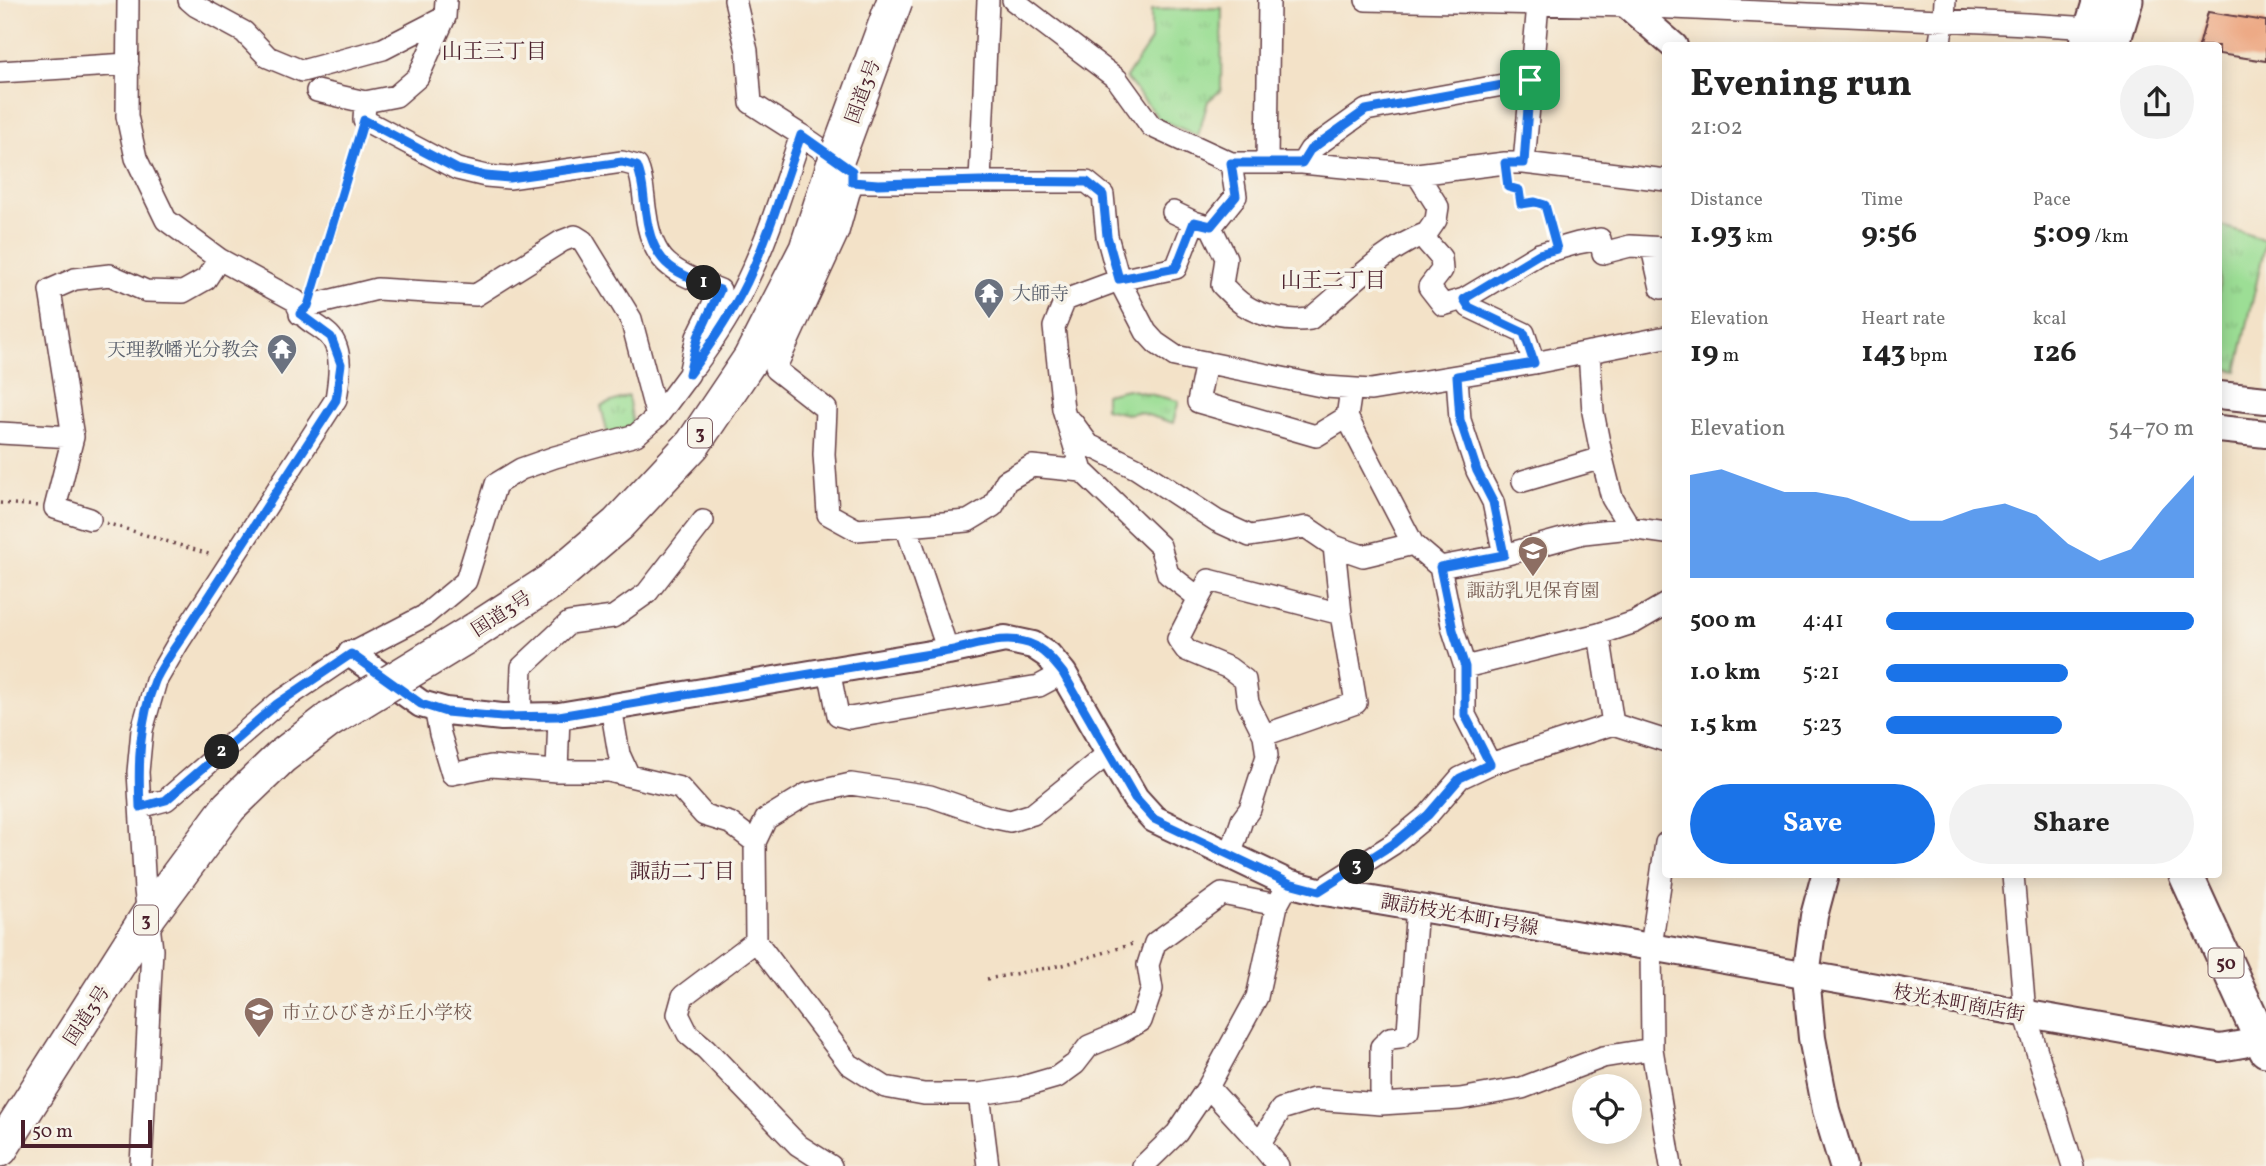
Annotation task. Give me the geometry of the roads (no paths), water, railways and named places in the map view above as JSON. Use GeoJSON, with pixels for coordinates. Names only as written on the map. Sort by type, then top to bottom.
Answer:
{"type":"FeatureCollection","features":[{"type":"Feature","properties":{"kind":"highway","name":"国道3号"},"geometry":{"type":"LineString","coordinates":[[0,1117],[147,903],[229,807],[324,712],[471,622],[550,582],[618,524],[692,444],[751,359],[807,249],[850,58],[875,0]]}},
{"type":"Feature","properties":{"kind":"highway","name":"国道3号"},"geometry":{"type":"LineString","coordinates":[[825,162],[895,0]]}},
{"type":"Feature","properties":{"kind":"highway","name":"国道3号"},"geometry":{"type":"LineString","coordinates":[[0,1149],[147,903]]}},
{"type":"Feature","properties":{"kind":"main road"},"geometry":{"type":"LineString","coordinates":[[2101,31],[2126,0]]}},
{"type":"Feature","properties":{"kind":"main road","name":"50"},"geometry":{"type":"LineString","coordinates":[[2187,878],[2264,1041]]}},
{"type":"Feature","properties":{"kind":"main road","name":"50"},"geometry":{"type":"LineString","coordinates":[[2210,878],[2266,998]]}},
{"type":"Feature","properties":{"kind":"street"},"geometry":{"type":"LineString","coordinates":[[128,0],[127,116],[136,158],[166,220],[219,260],[296,301],[331,337],[341,364],[336,400],[224,560],[156,681],[142,730],[138,772],[152,950],[141,1166]]}},
{"type":"Feature","properties":{"kind":"street"},"geometry":{"type":"LineString","coordinates":[[189,0],[195,6],[244,32],[268,57],[302,71],[383,49],[445,9]]}},
{"type":"Feature","properties":{"kind":"street"},"geometry":{"type":"LineString","coordinates":[[736,0],[747,51],[751,103],[825,162],[878,184],[1087,182],[1103,195],[1107,236],[1119,279],[1146,332],[1175,356],[1326,387],[1371,390],[1534,363],[1662,338]]}},
{"type":"Feature","properties":{"kind":"street"},"geometry":{"type":"LineString","coordinates":[[980,181],[988,0]]}},
{"type":"Feature","properties":{"kind":"street"},"geometry":{"type":"LineString","coordinates":[[1013,0],[1117,79],[1151,126],[1231,163],[1302,163],[1417,174],[1515,163],[1662,180]]}},
{"type":"Feature","properties":{"kind":"street"},"geometry":{"type":"LineString","coordinates":[[1268,162],[1269,0]]}},
{"type":"Feature","properties":{"kind":"street"},"geometry":{"type":"LineString","coordinates":[[1366,0],[1944,10],[2101,31]]}},
{"type":"Feature","properties":{"kind":"street"},"geometry":{"type":"LineString","coordinates":[[1625,3],[1669,42]]}},
{"type":"Feature","properties":{"kind":"street"},"geometry":{"type":"LineString","coordinates":[[1515,163],[1530,80],[1538,4]]}},
{"type":"Feature","properties":{"kind":"street"},"geometry":{"type":"LineString","coordinates":[[364,111],[396,96],[418,77],[445,9]]}},
{"type":"Feature","properties":{"kind":"street"},"geometry":{"type":"LineString","coordinates":[[1940,42],[1944,10]]}},
{"type":"Feature","properties":{"kind":"street"},"geometry":{"type":"LineString","coordinates":[[0,72],[128,64]]}},
{"type":"Feature","properties":{"kind":"street"},"geometry":{"type":"LineString","coordinates":[[1302,163],[1310,150],[1366,110],[1530,80]]}},
{"type":"Feature","properties":{"kind":"street"},"geometry":{"type":"LineString","coordinates":[[317,91],[364,111],[457,169],[486,176],[509,178],[622,162],[637,166],[641,176],[646,218],[659,258],[677,272],[720,290],[698,337],[689,374]]}},
{"type":"Feature","properties":{"kind":"street"},"geometry":{"type":"LineString","coordinates":[[140,807],[166,800],[277,704],[351,654],[424,616],[466,581],[496,485],[521,469],[636,435],[657,417],[721,331],[746,283],[773,220],[825,162]]}},
{"type":"Feature","properties":{"kind":"street"},"geometry":{"type":"LineString","coordinates":[[825,162],[838,232],[775,369],[826,409],[824,454],[828,514],[856,530],[968,520],[993,506],[1006,481],[1032,466],[1082,471]]}},
{"type":"Feature","properties":{"kind":"street"},"geometry":{"type":"LineString","coordinates":[[1199,598],[1168,574],[1160,546],[1082,471],[1063,409],[1054,327],[1065,300],[1119,279],[1176,268],[1202,224],[1236,196],[1231,163]]}},
{"type":"Feature","properties":{"kind":"street"},"geometry":{"type":"LineString","coordinates":[[1417,174],[1438,207],[1436,220],[1427,233],[1427,242],[1441,258],[1442,271],[1429,287],[1443,305],[1464,299],[1539,254],[1600,239],[1603,253],[1630,246],[1659,248],[1662,288]]}},
{"type":"Feature","properties":{"kind":"street"},"geometry":{"type":"LineString","coordinates":[[1173,212],[1202,224],[1226,258],[1222,285],[1243,305],[1270,316],[1295,321],[1310,320],[1407,240],[1427,233]]}},
{"type":"Feature","properties":{"kind":"street"},"geometry":{"type":"LineString","coordinates":[[304,310],[377,289],[476,295],[562,241],[575,236],[583,242],[631,319],[657,417]]}},
{"type":"Feature","properties":{"kind":"street"},"geometry":{"type":"LineString","coordinates":[[90,519],[55,508],[73,437],[50,290],[75,279],[110,275],[146,291],[183,292],[206,279],[219,260]]}},
{"type":"Feature","properties":{"kind":"street"},"geometry":{"type":"LineString","coordinates":[[1464,299],[1469,307],[1524,333],[1534,363]]}},
{"type":"Feature","properties":{"kind":"street"},"geometry":{"type":"LineString","coordinates":[[1589,352],[1593,412],[1602,458],[1612,498],[1630,528]]}},
{"type":"Feature","properties":{"kind":"street"},"geometry":{"type":"LineString","coordinates":[[1206,362],[1198,402],[1316,436],[1347,417]]}},
{"type":"Feature","properties":{"kind":"street"},"geometry":{"type":"LineString","coordinates":[[1457,376],[1460,420],[1477,471],[1493,502],[1504,555]]}},
{"type":"Feature","properties":{"kind":"street"},"geometry":{"type":"LineString","coordinates":[[1351,390],[1347,417],[1413,544],[1440,567],[1453,630],[1465,667],[1465,715],[1490,764]]}},
{"type":"Feature","properties":{"kind":"street"},"geometry":{"type":"LineString","coordinates":[[2222,396],[2266,400]]}},
{"type":"Feature","properties":{"kind":"street"},"geometry":{"type":"LineString","coordinates":[[1063,409],[1089,445],[1136,468],[1217,522],[1250,536],[1306,527],[1334,546],[1363,556],[1413,544]]}},
{"type":"Feature","properties":{"kind":"street"},"geometry":{"type":"LineString","coordinates":[[2222,429],[2266,434]]}},
{"type":"Feature","properties":{"kind":"street"},"geometry":{"type":"LineString","coordinates":[[0,433],[73,437]]}},
{"type":"Feature","properties":{"kind":"street"},"geometry":{"type":"LineString","coordinates":[[1523,481],[1602,458]]}},
{"type":"Feature","properties":{"kind":"street"},"geometry":{"type":"LineString","coordinates":[[520,717],[522,667],[569,623],[613,617],[647,593],[703,521]]}},
{"type":"Feature","properties":{"kind":"street"},"geometry":{"type":"LineString","coordinates":[[906,526],[948,651]]}},
{"type":"Feature","properties":{"kind":"street"},"geometry":{"type":"LineString","coordinates":[[1440,567],[1504,555],[1584,533],[1630,528],[1662,532]]}},
{"type":"Feature","properties":{"kind":"street"},"geometry":{"type":"LineString","coordinates":[[1264,735],[1356,703],[1341,614],[1334,546]]}},
{"type":"Feature","properties":{"kind":"street"},"geometry":{"type":"LineString","coordinates":[[1230,856],[1242,820],[1250,810],[1267,757],[1264,735],[1248,702],[1245,680],[1229,668],[1186,650],[1178,639],[1209,580],[1341,614]]}},
{"type":"Feature","properties":{"kind":"street"},"geometry":{"type":"LineString","coordinates":[[1465,667],[1599,634],[1635,622],[1662,606]]}},
{"type":"Feature","properties":{"kind":"street"},"geometry":{"type":"LineString","coordinates":[[1599,634],[1613,724]]}},
{"type":"Feature","properties":{"kind":"street","name":"諏訪枝光本町1号線"},"geometry":{"type":"LineString","coordinates":[[351,654],[421,704],[446,712],[520,717],[559,716],[948,651],[1005,639],[1033,645],[1048,655],[1063,673],[1135,798],[1154,819],[1230,856],[1283,894],[1319,891],[1651,947]]}},
{"type":"Feature","properties":{"kind":"street"},"geometry":{"type":"LineString","coordinates":[[829,670],[838,715],[850,718],[1039,686],[1063,673]]}},
{"type":"Feature","properties":{"kind":"street"},"geometry":{"type":"LineString","coordinates":[[611,707],[619,754],[629,776]]}},
{"type":"Feature","properties":{"kind":"street"},"geometry":{"type":"LineString","coordinates":[[435,708],[452,774],[491,766],[557,771],[610,771],[680,788],[704,816],[730,823],[755,842]]}},
{"type":"Feature","properties":{"kind":"street"},"geometry":{"type":"LineString","coordinates":[[557,771],[559,716]]}},
{"type":"Feature","properties":{"kind":"street"},"geometry":{"type":"LineString","coordinates":[[1319,891],[1393,844],[1428,815],[1460,778],[1490,764],[1613,724],[1662,740]]}},
{"type":"Feature","properties":{"kind":"street"},"geometry":{"type":"LineString","coordinates":[[1110,752],[1033,814],[1010,821],[930,796],[851,784],[807,794],[766,819],[755,842],[756,941],[849,1064],[885,1087],[924,1094],[979,1094],[1019,1088],[1057,1077],[1074,1064],[1089,1046],[1141,1021],[1152,989],[1148,965],[1153,940],[1222,894],[1283,894],[1257,997],[1208,1087],[1177,1133],[1143,1166]]}},
{"type":"Feature","properties":{"kind":"street"},"geometry":{"type":"LineString","coordinates":[[1662,871],[1651,947],[1652,1049],[1671,1166]]}},
{"type":"Feature","properties":{"kind":"street"},"geometry":{"type":"LineString","coordinates":[[1824,878],[1814,916],[1806,976],[1826,1110],[1843,1166]]}},
{"type":"Feature","properties":{"kind":"street"},"geometry":{"type":"LineString","coordinates":[[2013,878],[2025,1013],[2073,1166]]}},
{"type":"Feature","properties":{"kind":"street"},"geometry":{"type":"LineString","coordinates":[[1381,1104],[1381,1047],[1390,1038],[1400,1037],[1408,1031],[1417,906]]}},
{"type":"Feature","properties":{"kind":"street"},"geometry":{"type":"LineString","coordinates":[[756,941],[683,996],[678,1014],[688,1034],[706,1049],[797,1145],[831,1166]]}},
{"type":"Feature","properties":{"kind":"street","name":"枝光本町商店街"},"geometry":{"type":"LineString","coordinates":[[1651,947],[2220,1048],[2264,1041]]}},
{"type":"Feature","properties":{"kind":"street"},"geometry":{"type":"LineString","coordinates":[[1260,1144],[1281,1109],[1314,1099],[1381,1104],[1461,1099],[1522,1088],[1603,1057],[1652,1049]]}},
{"type":"Feature","properties":{"kind":"street"},"geometry":{"type":"LineString","coordinates":[[1208,1087],[1278,1166]]}},
{"type":"Feature","properties":{"kind":"street"},"geometry":{"type":"LineString","coordinates":[[979,1094],[988,1166]]}},
{"type":"Feature","properties":{"kind":"place","name":"大師寺"},"geometry":{"type":"Point","coordinates":[989,320]}},
{"type":"Feature","properties":{"kind":"place","name":"天理教幡光分教会"},"geometry":{"type":"Point","coordinates":[282,376]}},
{"type":"Feature","properties":{"kind":"place","name":"諏訪乳児保育園"},"geometry":{"type":"Point","coordinates":[1533,578]}},
{"type":"Feature","properties":{"kind":"place","name":"市立ひびきが丘小学校"},"geometry":{"type":"Point","coordinates":[259,1039]}},
{"type":"Feature","properties":{"kind":"district","name":"山王三丁目"},"geometry":{"type":"Point","coordinates":[494,51]}},
{"type":"Feature","properties":{"kind":"district","name":"山王二丁目"},"geometry":{"type":"Point","coordinates":[1333,280]}},
{"type":"Feature","properties":{"kind":"district","name":"諏訪二丁目"},"geometry":{"type":"Point","coordinates":[682,871]}}]}
